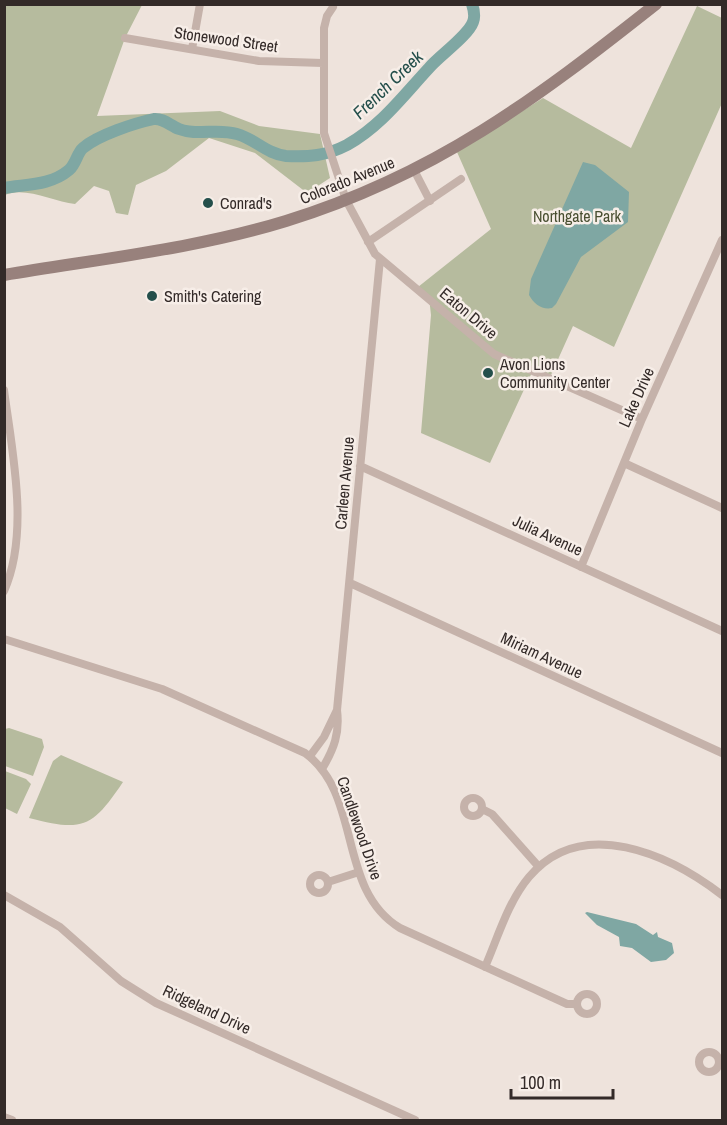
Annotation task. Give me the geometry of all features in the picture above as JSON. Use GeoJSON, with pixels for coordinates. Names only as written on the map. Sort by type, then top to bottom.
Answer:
{"type":"FeatureCollection","features":[{"type":"Feature","properties":{"kind":"main road","name":"Colorado Avenue"},"geometry":{"type":"LineString","coordinates":[[4,275],[208,241],[285,222],[346,200],[414,170],[511,115],[656,4]]}},
{"type":"Feature","properties":{"kind":"street"},"geometry":{"type":"LineString","coordinates":[[192,49],[200,4]]}},
{"type":"Feature","properties":{"kind":"street","name":"Eaton Drive"},"geometry":{"type":"LineString","coordinates":[[333,7],[325,24],[323,63],[323,119],[327,142],[346,200],[368,242],[380,259],[494,354],[642,420]]}},
{"type":"Feature","properties":{"kind":"street","name":"Stonewood Street"},"geometry":{"type":"LineString","coordinates":[[125,38],[263,62],[323,63]]}},
{"type":"Feature","properties":{"kind":"street"},"geometry":{"type":"LineString","coordinates":[[414,170],[430,201]]}},
{"type":"Feature","properties":{"kind":"street"},"geometry":{"type":"LineString","coordinates":[[368,242],[461,178]]}},
{"type":"Feature","properties":{"kind":"street","name":"Lake Drive"},"geometry":{"type":"LineString","coordinates":[[581,567],[642,420],[723,240]]}},
{"type":"Feature","properties":{"kind":"street","name":"Carleen Avenue"},"geometry":{"type":"LineString","coordinates":[[322,769],[337,737],[337,710],[380,259]]}},
{"type":"Feature","properties":{"kind":"street"},"geometry":{"type":"LineString","coordinates":[[4,390],[18,521],[14,562],[4,591]]}},
{"type":"Feature","properties":{"kind":"street"},"geometry":{"type":"LineString","coordinates":[[624,463],[723,508]]}},
{"type":"Feature","properties":{"kind":"street","name":"Julia Avenue"},"geometry":{"type":"LineString","coordinates":[[360,466],[723,631]]}},
{"type":"Feature","properties":{"kind":"street","name":"Miriam Avenue"},"geometry":{"type":"LineString","coordinates":[[350,583],[723,753]]}},
{"type":"Feature","properties":{"kind":"street","name":"Candlewood Drive"},"geometry":{"type":"LineString","coordinates":[[4,639],[168,692],[310,756],[322,769],[334,789],[369,899],[390,922],[567,1004],[577,1004]]}},
{"type":"Feature","properties":{"kind":"street","name":"Carleen Avenue"},"geometry":{"type":"LineString","coordinates":[[310,756],[324,737],[337,710]]}},
{"type":"Feature","properties":{"kind":"street"},"geometry":{"type":"LineString","coordinates":[[482,809],[492,814],[539,867]]}},
{"type":"Feature","properties":{"kind":"street"},"geometry":{"type":"LineString","coordinates":[[485,967],[515,898],[539,867],[567,850],[588,844],[614,845],[682,867],[723,895]]}},
{"type":"Feature","properties":{"kind":"street"},"geometry":{"type":"LineString","coordinates":[[328,882],[359,872]]}},
{"type":"Feature","properties":{"kind":"street","name":"Ridgeland Drive"},"geometry":{"type":"LineString","coordinates":[[4,895],[60,927],[121,981],[156,1003],[415,1120]]}},
{"type":"Feature","properties":{"kind":"street"},"geometry":{"type":"LineString","coordinates":[[4,1117],[12,1120]]}},
{"type":"Feature","properties":{"kind":"green space"},"geometry":{"type":"Polygon","coordinates":[[[5,5],[142,5],[125,38],[97,116],[220,111],[259,126],[320,134],[330,178],[307,193],[255,153],[209,138],[166,171],[136,185],[128,215],[116,213],[109,191],[94,186],[75,204],[30,193],[5,195],[5,5]]]}},
{"type":"Feature","properties":{"kind":"green space","name":"Northgate Park"},"geometry":{"type":"Polygon","coordinates":[[[697,6],[722,18],[722,103],[614,347],[573,326],[551,375],[534,368],[490,463],[421,433],[431,315],[429,297],[418,287],[491,229],[457,152],[543,98],[631,148],[697,6]]]}},
{"type":"Feature","properties":{"kind":"green space"},"geometry":{"type":"Polygon","coordinates":[[[9,728],[42,739],[44,747],[33,776],[5,766],[5,729],[9,728]]]}},
{"type":"Feature","properties":{"kind":"green space"},"geometry":{"type":"Polygon","coordinates":[[[61,755],[123,782],[103,809],[94,817],[74,825],[62,825],[29,818],[53,761],[61,755]]]}},
{"type":"Feature","properties":{"kind":"green space"},"geometry":{"type":"Polygon","coordinates":[[[5,771],[26,779],[31,784],[17,814],[5,808],[5,771]]]}},
{"type":"Feature","properties":{"kind":"water"},"geometry":{"type":"Polygon","coordinates":[[[583,162],[595,165],[629,192],[628,222],[581,257],[556,304],[552,308],[545,308],[536,304],[529,295],[531,279],[583,162]]]}},
{"type":"Feature","properties":{"kind":"water"},"geometry":{"type":"Polygon","coordinates":[[[585,913],[636,924],[653,935],[657,932],[658,937],[672,943],[674,953],[666,960],[651,962],[632,948],[620,946],[619,937],[597,925],[585,913]]]}},
{"type":"Feature","properties":{"kind":"waterway","name":"French Creek"},"geometry":{"type":"LineString","coordinates":[[4,188],[38,184],[54,179],[69,170],[81,150],[90,143],[117,130],[154,119],[186,131],[237,134],[279,155],[302,156],[332,152],[347,145],[381,120],[453,46],[470,28],[474,20],[472,4]]}},
{"type":"Feature","properties":{"kind":"place","name":"Conrad's"},"geometry":{"type":"Point","coordinates":[208,203]}},
{"type":"Feature","properties":{"kind":"place","name":"Smith's Catering"},"geometry":{"type":"Point","coordinates":[152,296]}},
{"type":"Feature","properties":{"kind":"place","name":"Avon Lions Community Center"},"geometry":{"type":"Point","coordinates":[488,373]}}]}
